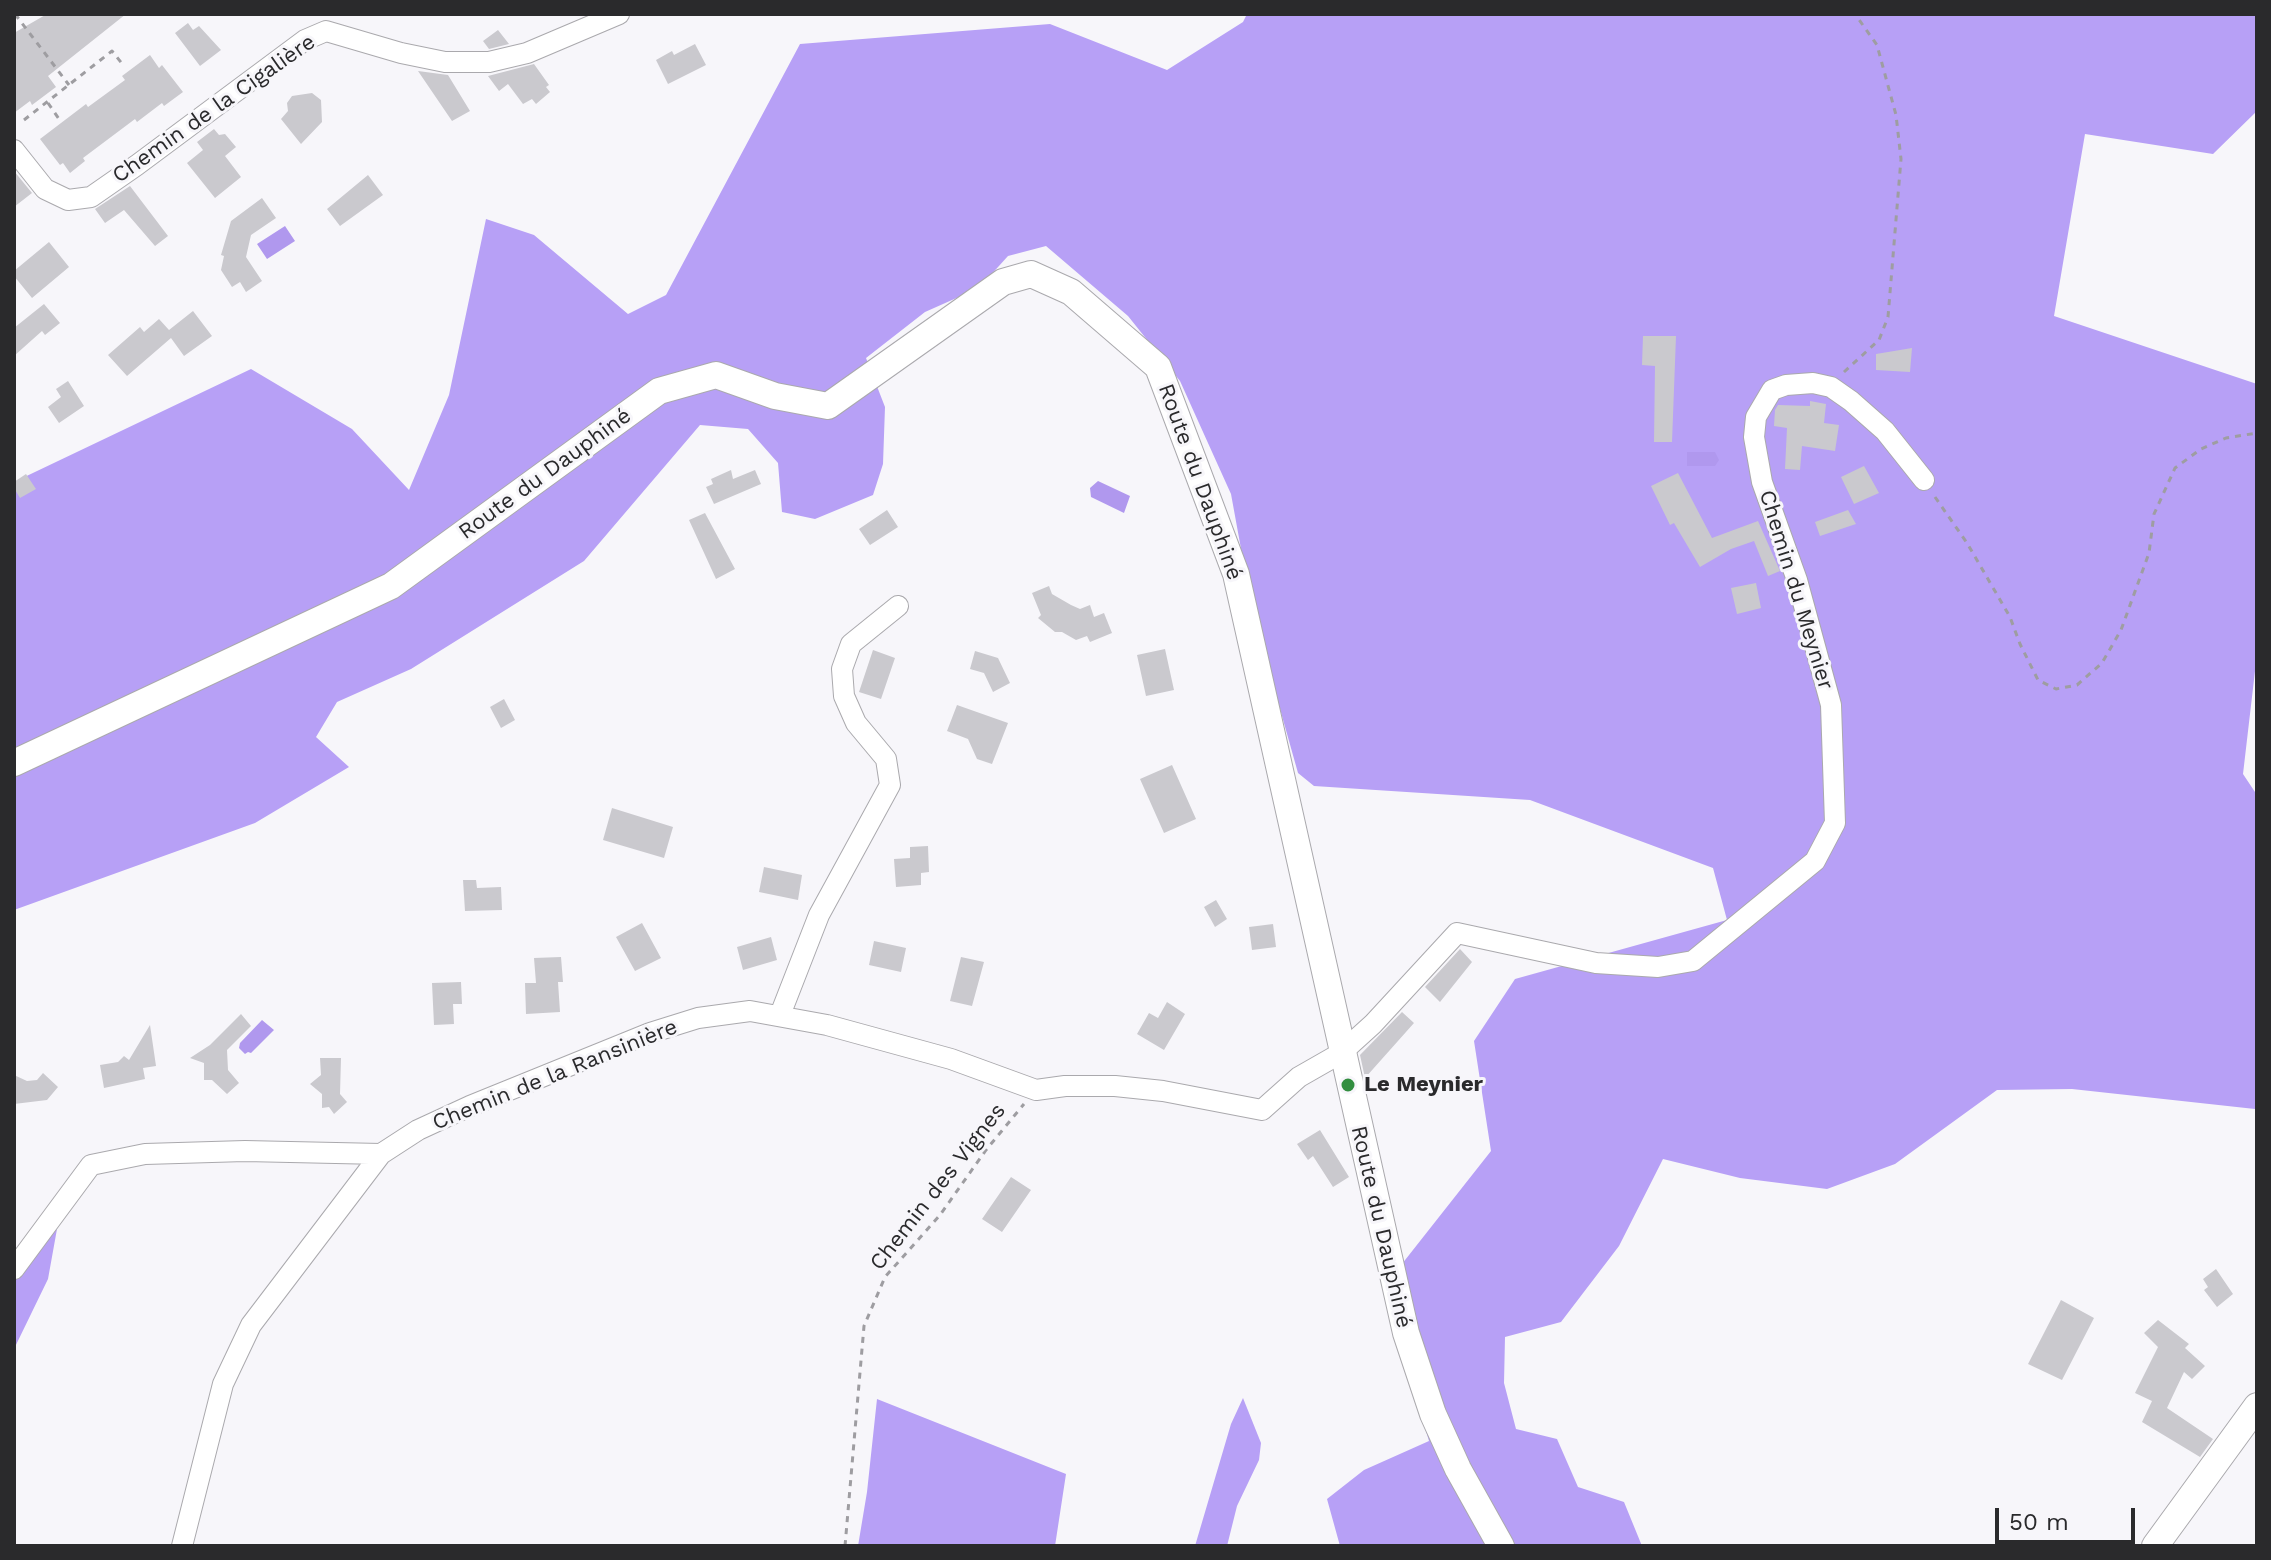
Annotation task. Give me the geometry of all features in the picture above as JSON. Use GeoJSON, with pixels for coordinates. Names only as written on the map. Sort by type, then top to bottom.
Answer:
{"type":"FeatureCollection","features":[{"type":"Feature","properties":{"kind":"street","name":"Chemin de la Cigalière"},"geometry":{"type":"LineString","coordinates":[[14,150],[45,189],[68,200],[91,197],[305,40],[326,31],[445,62],[489,62],[527,53],[619,14]]}},
{"type":"Feature","properties":{"kind":"street","name":"Route du Dauphiné"},"geometry":{"type":"LineString","coordinates":[[14,763],[391,586],[659,391],[716,375],[775,396],[828,406],[1003,282],[1031,274],[1071,292],[1158,367],[1236,574],[1406,1333],[1433,1414],[1458,1469],[1501,1546]]}},
{"type":"Feature","properties":{"kind":"street","name":"Chemin du Meynier"},"geometry":{"type":"LineString","coordinates":[[1341,1053],[1373,1024],[1457,933],[1596,963],[1658,967],[1693,961],[1815,861],[1835,823],[1831,705],[1797,580],[1762,482],[1754,437],[1756,417],[1772,390],[1786,385],[1813,383],[1831,387]]}},
{"type":"Feature","properties":{"kind":"street"},"geometry":{"type":"LineString","coordinates":[[1831,387],[1885,431],[1924,480]]}},
{"type":"Feature","properties":{"kind":"street"},"geometry":{"type":"LineString","coordinates":[[780,1015],[819,915],[890,785],[886,759],[856,723],[844,696],[842,669],[851,644],[898,606]]}},
{"type":"Feature","properties":{"kind":"street","name":"Chemin de la Ransinière"},"geometry":{"type":"LineString","coordinates":[[182,1546],[223,1384],[251,1325],[381,1154],[418,1130],[470,1106],[650,1033],[698,1018],[750,1011],[780,1015],[951,1059],[1036,1090],[1065,1086],[1115,1086],[1163,1091],[1262,1110],[1299,1077],[1341,1053]]}},
{"type":"Feature","properties":{"kind":"street"},"geometry":{"type":"LineString","coordinates":[[14,1269],[91,1165],[145,1154],[245,1151],[381,1154]]}},
{"type":"Feature","properties":{"kind":"street"},"geometry":{"type":"LineString","coordinates":[[2155,1546],[2257,1406]]}},
{"type":"Feature","properties":{"kind":"path"},"geometry":{"type":"LineString","coordinates":[[15,14],[69,85]]}},
{"type":"Feature","properties":{"kind":"path"},"geometry":{"type":"LineString","coordinates":[[1831,387],[1879,340],[1888,317],[1901,159],[1896,115],[1877,45],[1855,14]]}},
{"type":"Feature","properties":{"kind":"path"},"geometry":{"type":"LineString","coordinates":[[24,120],[112,51],[124,66]]}},
{"type":"Feature","properties":{"kind":"path"},"geometry":{"type":"LineString","coordinates":[[47,102],[59,119]]}},
{"type":"Feature","properties":{"kind":"path"},"geometry":{"type":"LineString","coordinates":[[1924,480],[1967,543],[2003,605],[2038,680],[2056,689],[2077,685],[2102,663],[2121,630],[2149,553],[2154,514],[2175,468],[2201,449],[2226,438],[2257,433]]}},
{"type":"Feature","properties":{"kind":"path","name":"Chemin des Vignes"},"geometry":{"type":"LineString","coordinates":[[845,1546],[864,1326],[885,1277],[940,1215],[986,1150],[1036,1090]]}},
{"type":"Feature","properties":{"kind":"shaded area"},"geometry":{"type":"Polygon","coordinates":[[[1247,14],[2257,14],[2257,111],[2213,154],[2085,134],[2054,316],[2257,384],[2257,654],[2243,774],[2257,795],[2257,1107],[2072,1089],[1997,1090],[1895,1164],[1827,1189],[1740,1178],[1663,1159],[1619,1246],[1561,1322],[1505,1337],[1504,1383],[1516,1429],[1557,1439],[1578,1487],[1624,1502],[1642,1546],[1340,1546],[1327,1499],[1364,1470],[1429,1441],[1383,1288],[1491,1151],[1474,1041],[1515,979],[1727,920],[1713,868],[1530,800],[1314,786],[1298,773],[1252,609],[1231,494],[1180,381],[1128,316],[1046,246],[1008,256],[979,288],[925,312],[866,358],[885,407],[883,464],[873,495],[815,519],[782,512],[778,463],[748,429],[700,425],[584,561],[411,669],[337,702],[316,737],[349,767],[255,823],[14,910],[14,482],[251,369],[352,429],[409,490],[449,395],[486,219],[534,235],[628,314],[666,295],[800,44],[1050,24],[1167,70],[1243,22],[1247,14]]]}},
{"type":"Feature","properties":{"kind":"shaded area"},"geometry":{"type":"Polygon","coordinates":[[[285,226],[295,241],[267,259],[257,244],[285,226]]]}},
{"type":"Feature","properties":{"kind":"shaded area"},"geometry":{"type":"Polygon","coordinates":[[[1687,452],[1715,452],[1719,460],[1715,466],[1687,466],[1687,452]]]}},
{"type":"Feature","properties":{"kind":"shaded area"},"geometry":{"type":"Polygon","coordinates":[[[1098,481],[1130,496],[1124,513],[1091,497],[1090,488],[1098,481]]]}},
{"type":"Feature","properties":{"kind":"shaded area"},"geometry":{"type":"Polygon","coordinates":[[[262,1020],[274,1030],[251,1053],[245,1054],[239,1048],[240,1043],[262,1020]]]}},
{"type":"Feature","properties":{"kind":"shaded area"},"geometry":{"type":"Polygon","coordinates":[[[57,1229],[48,1279],[14,1349],[14,1267],[57,1229]]]}},
{"type":"Feature","properties":{"kind":"shaded area"},"geometry":{"type":"Polygon","coordinates":[[[1243,1398],[1261,1443],[1259,1460],[1237,1506],[1227,1546],[1195,1546],[1231,1424],[1243,1398]]]}},
{"type":"Feature","properties":{"kind":"shaded area"},"geometry":{"type":"Polygon","coordinates":[[[877,1399],[1066,1474],[1055,1546],[858,1546],[877,1399]]]}},
{"type":"Feature","properties":{"kind":"building"},"geometry":{"type":"Polygon","coordinates":[[[47,14],[126,14],[48,76],[56,87],[32,105],[30,101],[14,113],[14,33],[47,14]]]}},
{"type":"Feature","properties":{"kind":"building"},"geometry":{"type":"Polygon","coordinates":[[[188,23],[193,30],[199,26],[221,50],[200,66],[175,33],[188,23]]]}},
{"type":"Feature","properties":{"kind":"building"},"geometry":{"type":"Polygon","coordinates":[[[498,30],[509,44],[489,49],[483,41],[498,30]]]}},
{"type":"Feature","properties":{"kind":"building"},"geometry":{"type":"Polygon","coordinates":[[[695,44],[706,65],[668,84],[656,60],[695,44]]]}},
{"type":"Feature","properties":{"kind":"building"},"geometry":{"type":"Polygon","coordinates":[[[150,55],[183,92],[137,122],[135,119],[83,158],[85,161],[70,173],[40,139],[86,104],[88,107],[125,80],[122,76],[150,55]]]}},
{"type":"Feature","properties":{"kind":"building"},"geometry":{"type":"Polygon","coordinates":[[[534,64],[549,85],[546,87],[550,92],[536,104],[532,99],[523,104],[508,84],[499,91],[488,76],[534,64]]]}},
{"type":"Feature","properties":{"kind":"building"},"geometry":{"type":"Polygon","coordinates":[[[418,71],[448,75],[470,111],[452,121],[418,71]]]}},
{"type":"Feature","properties":{"kind":"building"},"geometry":{"type":"Polygon","coordinates":[[[312,93],[321,100],[322,122],[301,144],[281,119],[288,111],[287,103],[292,96],[312,93]]]}},
{"type":"Feature","properties":{"kind":"building"},"geometry":{"type":"Polygon","coordinates":[[[214,129],[219,135],[225,134],[236,147],[225,156],[241,177],[215,198],[187,163],[203,150],[197,142],[214,129]]]}},
{"type":"Feature","properties":{"kind":"building"},"geometry":{"type":"Polygon","coordinates":[[[14,171],[32,193],[14,207],[14,171]]]}},
{"type":"Feature","properties":{"kind":"building"},"geometry":{"type":"Polygon","coordinates":[[[368,175],[383,195],[340,226],[327,209],[368,175]]]}},
{"type":"Feature","properties":{"kind":"building"},"geometry":{"type":"Polygon","coordinates":[[[130,186],[168,236],[155,246],[124,210],[105,223],[95,209],[130,186]]]}},
{"type":"Feature","properties":{"kind":"building"},"geometry":{"type":"Polygon","coordinates":[[[262,198],[276,218],[251,235],[246,257],[262,281],[246,292],[240,282],[232,287],[221,270],[224,256],[221,255],[231,221],[262,198]]]}},
{"type":"Feature","properties":{"kind":"building"},"geometry":{"type":"Polygon","coordinates":[[[49,242],[69,267],[32,298],[14,276],[14,271],[49,242]]]}},
{"type":"Feature","properties":{"kind":"building"},"geometry":{"type":"Polygon","coordinates":[[[44,304],[60,323],[45,335],[42,331],[14,356],[14,328],[44,304]]]}},
{"type":"Feature","properties":{"kind":"building"},"geometry":{"type":"Polygon","coordinates":[[[193,311],[212,336],[184,356],[171,338],[127,376],[108,355],[140,327],[144,332],[159,319],[169,330],[193,311]]]}},
{"type":"Feature","properties":{"kind":"building"},"geometry":{"type":"Polygon","coordinates":[[[1643,336],[1676,336],[1672,442],[1654,442],[1655,366],[1642,365],[1643,336]]]}},
{"type":"Feature","properties":{"kind":"building"},"geometry":{"type":"Polygon","coordinates":[[[1912,348],[1910,372],[1876,370],[1876,354],[1912,348]]]}},
{"type":"Feature","properties":{"kind":"building"},"geometry":{"type":"Polygon","coordinates":[[[68,381],[84,406],[59,423],[48,407],[61,397],[56,389],[68,381]]]}},
{"type":"Feature","properties":{"kind":"building"},"geometry":{"type":"Polygon","coordinates":[[[1810,401],[1826,404],[1824,423],[1839,425],[1835,451],[1802,446],[1800,470],[1785,469],[1787,428],[1774,426],[1775,410],[1778,405],[1810,406],[1810,401]]]}},
{"type":"Feature","properties":{"kind":"building"},"geometry":{"type":"Polygon","coordinates":[[[1864,466],[1879,493],[1854,504],[1841,477],[1864,466]]]}},
{"type":"Feature","properties":{"kind":"building"},"geometry":{"type":"Polygon","coordinates":[[[731,470],[733,479],[755,470],[761,484],[714,504],[706,487],[713,484],[711,479],[731,470]]]}},
{"type":"Feature","properties":{"kind":"building"},"geometry":{"type":"Polygon","coordinates":[[[1678,473],[1712,538],[1758,521],[1780,571],[1768,576],[1754,541],[1731,549],[1700,567],[1674,523],[1670,525],[1651,486],[1678,473]]]}},
{"type":"Feature","properties":{"kind":"building"},"geometry":{"type":"Polygon","coordinates":[[[26,474],[36,489],[20,498],[14,482],[26,474]]]}},
{"type":"Feature","properties":{"kind":"building"},"geometry":{"type":"Polygon","coordinates":[[[887,510],[898,527],[870,545],[859,529],[887,510]]]}},
{"type":"Feature","properties":{"kind":"building"},"geometry":{"type":"Polygon","coordinates":[[[1848,510],[1856,524],[1820,536],[1815,522],[1848,510]]]}},
{"type":"Feature","properties":{"kind":"building"},"geometry":{"type":"Polygon","coordinates":[[[705,513],[735,569],[716,579],[689,520],[705,513]]]}},
{"type":"Feature","properties":{"kind":"building"},"geometry":{"type":"Polygon","coordinates":[[[1756,583],[1761,608],[1737,614],[1731,588],[1756,583]]]}},
{"type":"Feature","properties":{"kind":"building"},"geometry":{"type":"Polygon","coordinates":[[[1049,586],[1052,594],[1071,605],[1080,609],[1090,605],[1094,617],[1104,613],[1112,633],[1090,642],[1087,636],[1076,640],[1062,632],[1055,632],[1038,618],[1041,615],[1032,593],[1049,586]]]}},
{"type":"Feature","properties":{"kind":"building"},"geometry":{"type":"Polygon","coordinates":[[[1165,649],[1174,690],[1146,696],[1137,655],[1165,649]]]}},
{"type":"Feature","properties":{"kind":"building"},"geometry":{"type":"Polygon","coordinates":[[[873,650],[895,658],[881,699],[859,692],[873,650]]]}},
{"type":"Feature","properties":{"kind":"building"},"geometry":{"type":"Polygon","coordinates":[[[975,651],[998,658],[1010,683],[993,692],[984,673],[970,669],[975,651]]]}},
{"type":"Feature","properties":{"kind":"building"},"geometry":{"type":"Polygon","coordinates":[[[504,699],[515,720],[501,728],[490,707],[504,699]]]}},
{"type":"Feature","properties":{"kind":"building"},"geometry":{"type":"Polygon","coordinates":[[[957,705],[1008,723],[992,764],[977,759],[968,739],[947,731],[957,705]]]}},
{"type":"Feature","properties":{"kind":"building"},"geometry":{"type":"Polygon","coordinates":[[[1172,765],[1196,819],[1164,833],[1140,779],[1172,765]]]}},
{"type":"Feature","properties":{"kind":"building"},"geometry":{"type":"Polygon","coordinates":[[[612,808],[673,827],[664,858],[603,840],[612,808]]]}},
{"type":"Feature","properties":{"kind":"building"},"geometry":{"type":"Polygon","coordinates":[[[928,846],[929,872],[921,873],[921,885],[896,887],[894,859],[910,858],[910,847],[928,846]]]}},
{"type":"Feature","properties":{"kind":"building"},"geometry":{"type":"Polygon","coordinates":[[[764,867],[802,875],[798,900],[759,892],[764,867]]]}},
{"type":"Feature","properties":{"kind":"building"},"geometry":{"type":"Polygon","coordinates":[[[463,880],[476,880],[477,888],[501,887],[502,910],[465,911],[463,880]]]}},
{"type":"Feature","properties":{"kind":"building"},"geometry":{"type":"Polygon","coordinates":[[[1216,900],[1227,919],[1215,927],[1204,907],[1216,900]]]}},
{"type":"Feature","properties":{"kind":"building"},"geometry":{"type":"Polygon","coordinates":[[[642,923],[661,958],[635,971],[616,937],[642,923]]]}},
{"type":"Feature","properties":{"kind":"building"},"geometry":{"type":"Polygon","coordinates":[[[1273,924],[1276,947],[1252,950],[1249,927],[1273,924]]]}},
{"type":"Feature","properties":{"kind":"building"},"geometry":{"type":"Polygon","coordinates":[[[771,937],[777,960],[743,970],[737,947],[771,937]]]}},
{"type":"Feature","properties":{"kind":"building"},"geometry":{"type":"Polygon","coordinates":[[[874,941],[906,948],[901,972],[869,965],[874,941]]]}},
{"type":"Feature","properties":{"kind":"building"},"geometry":{"type":"Polygon","coordinates":[[[1460,949],[1472,962],[1440,1002],[1425,987],[1460,949]]]}},
{"type":"Feature","properties":{"kind":"building"},"geometry":{"type":"Polygon","coordinates":[[[561,957],[563,982],[558,982],[560,1012],[526,1014],[525,983],[536,983],[534,958],[561,957]]]}},
{"type":"Feature","properties":{"kind":"building"},"geometry":{"type":"Polygon","coordinates":[[[961,957],[984,962],[972,1006],[950,1001],[961,957]]]}},
{"type":"Feature","properties":{"kind":"building"},"geometry":{"type":"Polygon","coordinates":[[[461,982],[462,1004],[453,1004],[454,1024],[434,1025],[432,983],[461,982]]]}},
{"type":"Feature","properties":{"kind":"building"},"geometry":{"type":"Polygon","coordinates":[[[1167,1002],[1185,1014],[1164,1050],[1137,1034],[1149,1013],[1158,1018],[1167,1002]]]}},
{"type":"Feature","properties":{"kind":"building"},"geometry":{"type":"Polygon","coordinates":[[[1402,1012],[1414,1023],[1365,1078],[1360,1055],[1402,1012]]]}},
{"type":"Feature","properties":{"kind":"building"},"geometry":{"type":"Polygon","coordinates":[[[241,1014],[251,1026],[227,1050],[228,1070],[239,1083],[227,1094],[212,1080],[204,1080],[204,1063],[190,1058],[210,1045],[241,1014]]]}},
{"type":"Feature","properties":{"kind":"building"},"geometry":{"type":"Polygon","coordinates":[[[150,1025],[156,1066],[143,1068],[145,1079],[104,1088],[100,1065],[118,1062],[124,1056],[129,1060],[150,1025]]]}},
{"type":"Feature","properties":{"kind":"building"},"geometry":{"type":"Polygon","coordinates":[[[320,1058],[341,1058],[340,1094],[347,1102],[334,1114],[329,1107],[322,1108],[322,1094],[310,1084],[321,1075],[320,1058]]]}},
{"type":"Feature","properties":{"kind":"building"},"geometry":{"type":"Polygon","coordinates":[[[43,1073],[58,1087],[47,1100],[14,1104],[14,1075],[27,1081],[37,1080],[43,1073]]]}},
{"type":"Feature","properties":{"kind":"building"},"geometry":{"type":"Polygon","coordinates":[[[1320,1130],[1349,1177],[1333,1187],[1313,1156],[1308,1160],[1297,1144],[1320,1130]]]}},
{"type":"Feature","properties":{"kind":"building"},"geometry":{"type":"Polygon","coordinates":[[[1011,1177],[1031,1190],[1002,1232],[982,1219],[1011,1177]]]}},
{"type":"Feature","properties":{"kind":"building"},"geometry":{"type":"Polygon","coordinates":[[[2216,1269],[2233,1294],[2217,1307],[2204,1290],[2208,1287],[2203,1279],[2216,1269]]]}},
{"type":"Feature","properties":{"kind":"building"},"geometry":{"type":"Polygon","coordinates":[[[2061,1300],[2094,1318],[2062,1380],[2028,1364],[2061,1300]]]}},
{"type":"Feature","properties":{"kind":"building"},"geometry":{"type":"Polygon","coordinates":[[[2158,1320],[2189,1344],[2185,1348],[2205,1366],[2192,1379],[2184,1372],[2167,1408],[2213,1439],[2200,1457],[2142,1422],[2152,1401],[2135,1393],[2158,1347],[2144,1333],[2158,1320]]]}},
{"type":"Feature","properties":{"kind":"place","name":"Le Meynier"},"geometry":{"type":"Point","coordinates":[1348,1085]}}]}
